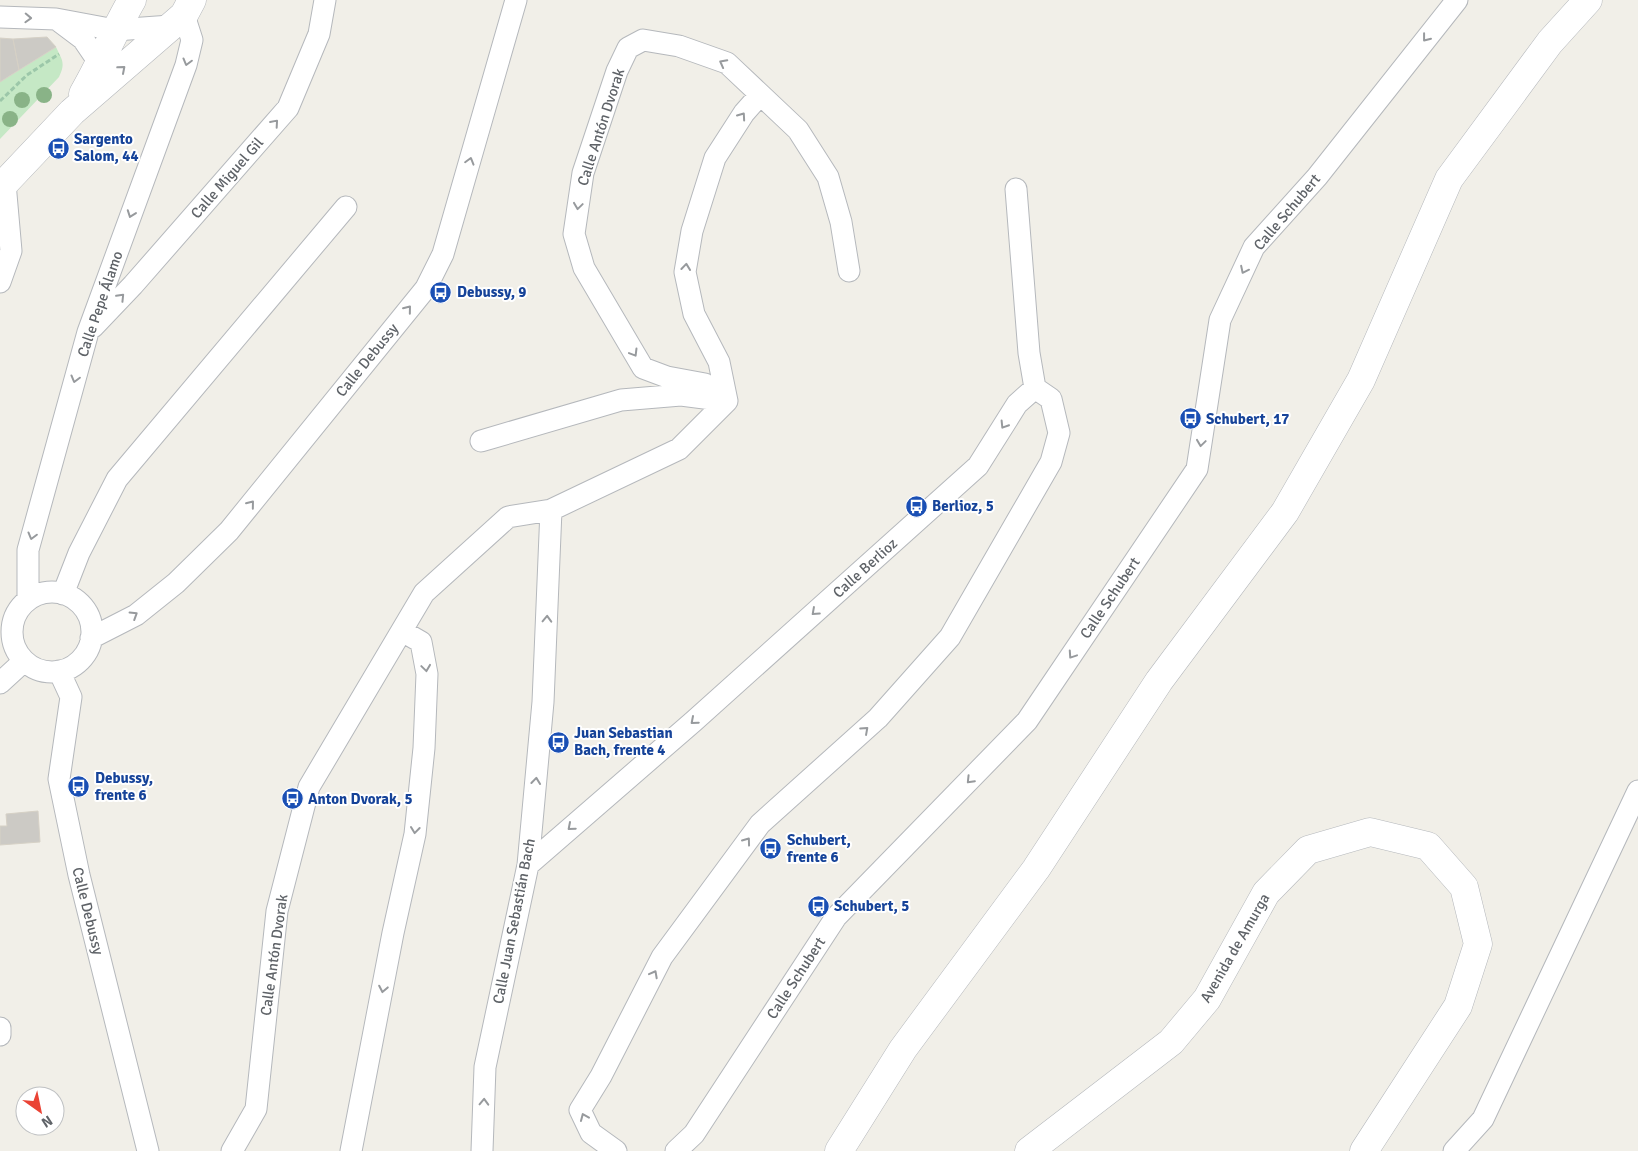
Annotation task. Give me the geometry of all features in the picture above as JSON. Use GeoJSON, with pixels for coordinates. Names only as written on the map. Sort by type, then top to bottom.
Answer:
{"type":"FeatureCollection","features":[{"type":"Feature","properties":{"kind":"street"},"geometry":{"type":"LineString","coordinates":[[72,112],[100,64],[115,30],[132,0]]}},
{"type":"Feature","properties":{"kind":"street","name":"Calle Miguel Gil"},"geometry":{"type":"LineString","coordinates":[[88,332],[133,285],[288,108],[319,34],[325,0]]}},
{"type":"Feature","properties":{"kind":"street","name":"Calle Debussy"},"geometry":{"type":"LineString","coordinates":[[91,638],[136,615],[176,583],[229,531],[426,288],[443,254],[516,0]]}},
{"type":"Feature","properties":{"kind":"street","name":"Calle Schubert"},"geometry":{"type":"LineString","coordinates":[[676,1151],[694,1134],[836,917],[1027,722],[1197,468],[1220,320],[1254,247],[1317,177],[1457,0]]}},
{"type":"Feature","properties":{"kind":"street"},"geometry":{"type":"LineString","coordinates":[[839,1151],[903,1049],[1036,869],[1159,681],[1285,512],[1361,380],[1448,179],[1550,42],[1588,0]]}},
{"type":"Feature","properties":{"kind":"street"},"geometry":{"type":"LineString","coordinates":[[0,17],[56,19],[115,30],[183,14]]}},
{"type":"Feature","properties":{"kind":"street"},"geometry":{"type":"LineString","coordinates":[[0,282],[10,251],[3,185],[72,112],[183,14]]}},
{"type":"Feature","properties":{"kind":"street","name":"Calle Pepe Álamo"},"geometry":{"type":"LineString","coordinates":[[28,600],[28,550],[88,332],[186,65],[192,40],[183,14]]}},
{"type":"Feature","properties":{"kind":"street"},"geometry":{"type":"LineString","coordinates":[[56,19],[83,40],[100,64]]}},
{"type":"Feature","properties":{"kind":"street","name":"Calle Antón Dvorak"},"geometry":{"type":"LineString","coordinates":[[232,1151],[256,1109],[277,911],[309,788],[424,592],[508,517],[551,510],[679,448],[727,401],[705,384],[667,377],[643,368],[584,268],[574,234],[583,173],[617,71],[628,48],[643,40],[679,46],[727,63],[798,130],[828,178],[841,222],[849,271]]}},
{"type":"Feature","properties":{"kind":"street"},"geometry":{"type":"LineString","coordinates":[[481,441],[621,400],[681,395],[727,401],[719,362],[694,314],[685,272],[692,231],[715,158],[744,113],[760,95]]}},
{"type":"Feature","properties":{"kind":"street"},"geometry":{"type":"LineString","coordinates":[[616,1151],[591,1132],[580,1110],[601,1076],[662,957],[760,824],[878,718],[950,637],[1051,462],[1059,433],[1051,399],[1035,388],[1029,353],[1016,189]]}},
{"type":"Feature","properties":{"kind":"street"},"geometry":{"type":"LineString","coordinates":[[63,594],[79,553],[117,479],[346,207]]}},
{"type":"Feature","properties":{"kind":"street","name":"Calle Berlioz"},"geometry":{"type":"LineString","coordinates":[[528,865],[694,721],[978,466],[1017,404],[1035,388]]}},
{"type":"Feature","properties":{"kind":"street","name":"Calle Juan Sebastián Bach"},"geometry":{"type":"LineString","coordinates":[[482,1151],[485,1067],[528,865],[543,702],[551,510]]}},
{"type":"Feature","properties":{"kind":"street"},"geometry":{"type":"LineString","coordinates":[[51,592],[63,594],[74,598],[82,606],[92,627],[91,638],[88,650],[70,668],[46,672],[34,668],[24,661],[16,649],[12,636],[13,622],[18,610],[28,600],[39,594],[51,592]]}},
{"type":"Feature","properties":{"kind":"street"},"geometry":{"type":"LineString","coordinates":[[351,1151],[414,834],[424,748],[427,674],[421,642],[402,631]]}},
{"type":"Feature","properties":{"kind":"street"},"geometry":{"type":"LineString","coordinates":[[0,684],[24,661]]}},
{"type":"Feature","properties":{"kind":"street","name":"Calle Debussy"},"geometry":{"type":"LineString","coordinates":[[59,671],[71,697],[60,779],[79,875],[148,1151]]}},
{"type":"Feature","properties":{"kind":"street"},"geometry":{"type":"LineString","coordinates":[[1454,1151],[1482,1118],[1638,791]]}},
{"type":"Feature","properties":{"kind":"street","name":"Avenida de Amurga"},"geometry":{"type":"LineString","coordinates":[[1030,1151],[1171,1042],[1207,1000],[1266,893],[1308,850],[1370,832],[1428,846],[1464,887],[1478,944],[1458,1006],[1366,1149]]}},
{"type":"Feature","properties":{"kind":"street"},"geometry":{"type":"LineString","coordinates":[[0,1028],[0,1035]]}},
{"type":"Feature","properties":{"kind":"path"},"geometry":{"type":"LineString","coordinates":[[0,101],[27,75],[59,54]]}},
{"type":"Feature","properties":{"kind":"green space"},"geometry":{"type":"Polygon","coordinates":[[[56,47],[63,65],[59,77],[0,139],[0,82],[56,47]]]}},
{"type":"Feature","properties":{"kind":"building"},"geometry":{"type":"Polygon","coordinates":[[[47,37],[56,47],[19,70],[13,39],[47,37]]]}},
{"type":"Feature","properties":{"kind":"building"},"geometry":{"type":"Polygon","coordinates":[[[0,38],[13,39],[19,70],[0,82],[0,38]]]}},
{"type":"Feature","properties":{"kind":"building"},"geometry":{"type":"Polygon","coordinates":[[[38,811],[40,842],[0,845],[0,826],[7,826],[6,814],[38,811]]]}},
{"type":"Feature","properties":{"kind":"place","name":"Sargento Salom, 44"},"geometry":{"type":"Point","coordinates":[58,148]}},
{"type":"Feature","properties":{"kind":"place","name":"Debussy, 9"},"geometry":{"type":"Point","coordinates":[441,292]}},
{"type":"Feature","properties":{"kind":"place","name":"Schubert, 17"},"geometry":{"type":"Point","coordinates":[1190,419]}},
{"type":"Feature","properties":{"kind":"place","name":"Berlioz, 5"},"geometry":{"type":"Point","coordinates":[916,506]}},
{"type":"Feature","properties":{"kind":"place","name":"Juan Sebastian Bach, frente 4"},"geometry":{"type":"Point","coordinates":[558,742]}},
{"type":"Feature","properties":{"kind":"place","name":"Debussy, frente 6"},"geometry":{"type":"Point","coordinates":[79,787]}},
{"type":"Feature","properties":{"kind":"place","name":"Anton Dvorak, 5"},"geometry":{"type":"Point","coordinates":[292,799]}},
{"type":"Feature","properties":{"kind":"place","name":"Schubert, frente 6"},"geometry":{"type":"Point","coordinates":[771,849]}},
{"type":"Feature","properties":{"kind":"place","name":"Schubert, 5"},"geometry":{"type":"Point","coordinates":[818,906]}}]}
